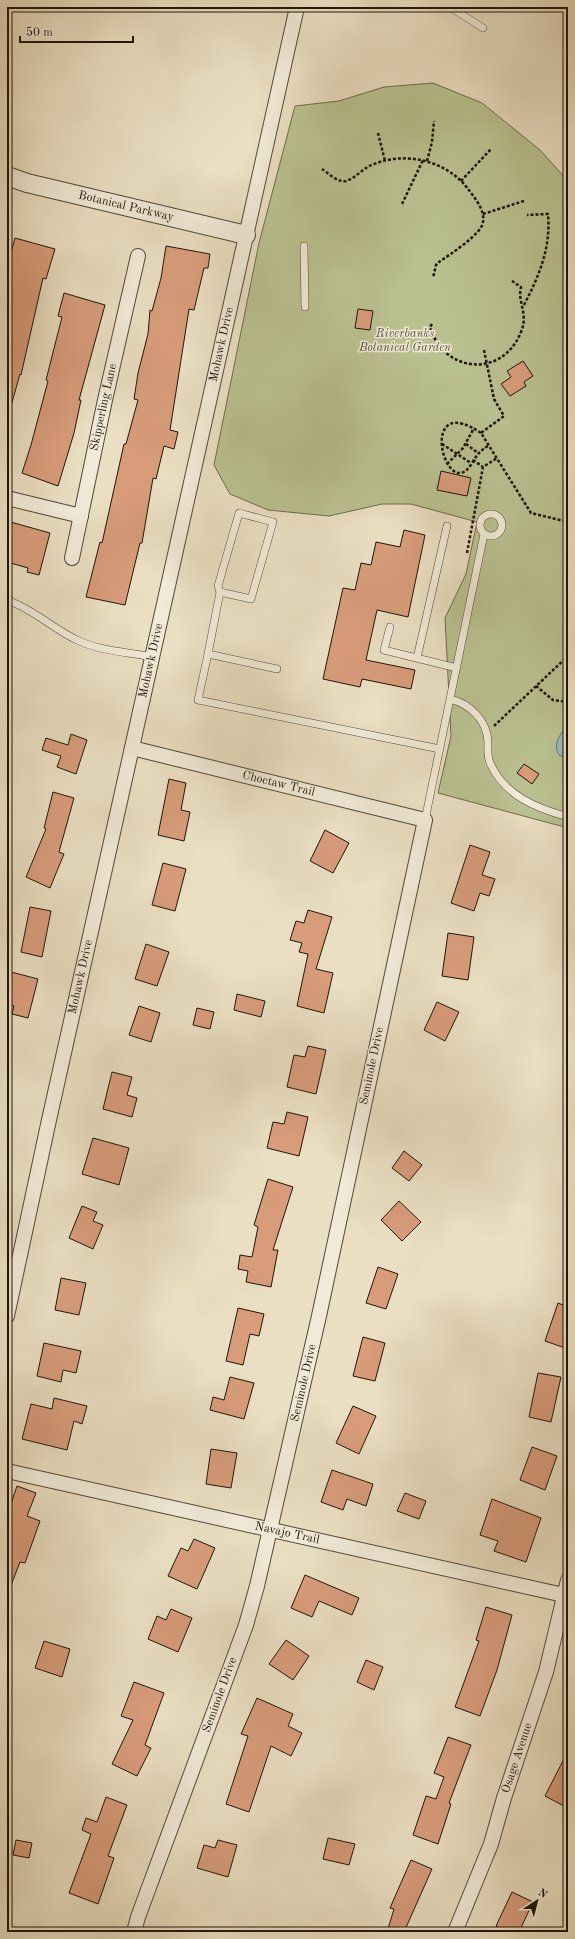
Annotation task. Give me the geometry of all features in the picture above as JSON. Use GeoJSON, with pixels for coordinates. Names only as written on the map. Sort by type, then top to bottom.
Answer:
{"type":"FeatureCollection","features":[{"type":"Feature","properties":{"kind":"street","name":"Mohawk Drive"},"geometry":{"type":"LineString","coordinates":[[7,1316],[297,7]]}},
{"type":"Feature","properties":{"kind":"street","name":"Botanical Parkway"},"geometry":{"type":"LineString","coordinates":[[7,176],[27,183],[246,235]]}},
{"type":"Feature","properties":{"kind":"street","name":"Skipperling Lane"},"geometry":{"type":"LineString","coordinates":[[72,558],[138,256]]}},
{"type":"Feature","properties":{"kind":"street"},"geometry":{"type":"LineString","coordinates":[[7,498],[81,516]]}},
{"type":"Feature","properties":{"kind":"street","name":"Choctaw Trail"},"geometry":{"type":"LineString","coordinates":[[132,748],[425,820]]}},
{"type":"Feature","properties":{"kind":"street","name":"Seminole Drive"},"geometry":{"type":"LineString","coordinates":[[134,1932],[138,1916],[246,1625],[257,1586],[319,1316],[425,820]]}},
{"type":"Feature","properties":{"kind":"street","name":"Navajo Trail"},"geometry":{"type":"LineString","coordinates":[[7,1471],[566,1595]]}},
{"type":"Feature","properties":{"kind":"street","name":"Osage Avenue"},"geometry":{"type":"LineString","coordinates":[[455,1932],[491,1844],[504,1798],[546,1672],[566,1595],[568,1580]]}},
{"type":"Feature","properties":{"kind":"lane"},"geometry":{"type":"LineString","coordinates":[[450,7],[482,28]]}},
{"type":"Feature","properties":{"kind":"lane"},"geometry":{"type":"LineString","coordinates":[[304,246],[305,307]]}},
{"type":"Feature","properties":{"kind":"lane"},"geometry":{"type":"LineString","coordinates":[[219,589],[251,599],[273,522],[239,513],[219,589],[208,654],[198,700],[440,749]]}},
{"type":"Feature","properties":{"kind":"lane"},"geometry":{"type":"LineString","coordinates":[[417,658],[447,526]]}},
{"type":"Feature","properties":{"kind":"lane"},"geometry":{"type":"LineString","coordinates":[[425,820],[484,534]]}},
{"type":"Feature","properties":{"kind":"lane"},"geometry":{"type":"LineString","coordinates":[[7,600],[28,609],[68,635],[88,645],[152,656]]}},
{"type":"Feature","properties":{"kind":"lane"},"geometry":{"type":"LineString","coordinates":[[390,627],[384,650],[457,668]]}},
{"type":"Feature","properties":{"kind":"lane"},"geometry":{"type":"LineString","coordinates":[[208,654],[277,669]]}},
{"type":"Feature","properties":{"kind":"lane"},"geometry":{"type":"LineString","coordinates":[[450,699],[467,705],[480,720],[487,733],[490,762],[496,773],[508,787],[526,803],[540,810],[568,818]]}},
{"type":"Feature","properties":{"kind":"path"},"geometry":{"type":"LineString","coordinates":[[427,161],[432,142],[434,121]]}},
{"type":"Feature","properties":{"kind":"path"},"geometry":{"type":"LineString","coordinates":[[378,132],[385,161]]}},
{"type":"Feature","properties":{"kind":"path"},"geometry":{"type":"LineString","coordinates":[[461,181],[491,149]]}},
{"type":"Feature","properties":{"kind":"path"},"geometry":{"type":"LineString","coordinates":[[322,169],[341,181],[346,181],[373,164],[410,158],[427,161],[444,169],[461,181],[476,201],[483,214],[484,222],[480,230],[439,262],[436,266],[433,278]]}},
{"type":"Feature","properties":{"kind":"path"},"geometry":{"type":"LineString","coordinates":[[402,204],[423,160]]}},
{"type":"Feature","properties":{"kind":"path"},"geometry":{"type":"LineString","coordinates":[[483,214],[524,201]]}},
{"type":"Feature","properties":{"kind":"path"},"geometry":{"type":"LineString","coordinates":[[523,306],[542,267],[549,229],[548,214],[527,215]]}},
{"type":"Feature","properties":{"kind":"path"},"geometry":{"type":"LineString","coordinates":[[432,324],[430,327],[436,342],[448,354],[467,363],[487,364],[504,357],[517,342],[524,321],[523,306],[520,296],[521,287],[512,281]]}},
{"type":"Feature","properties":{"kind":"path"},"geometry":{"type":"LineString","coordinates":[[481,433],[504,416],[494,399],[484,350]]}},
{"type":"Feature","properties":{"kind":"path"},"geometry":{"type":"LineString","coordinates":[[489,445],[478,453],[467,470],[459,473],[453,471],[447,464],[441,434],[450,424],[461,423],[474,428],[481,433],[489,445],[531,514],[568,522]]}},
{"type":"Feature","properties":{"kind":"path"},"geometry":{"type":"LineString","coordinates":[[447,464],[466,444],[474,428]]}},
{"type":"Feature","properties":{"kind":"path"},"geometry":{"type":"LineString","coordinates":[[442,444],[483,467]]}},
{"type":"Feature","properties":{"kind":"path"},"geometry":{"type":"LineString","coordinates":[[466,444],[478,453]]}},
{"type":"Feature","properties":{"kind":"path"},"geometry":{"type":"LineString","coordinates":[[467,553],[483,467],[497,458]]}},
{"type":"Feature","properties":{"kind":"path"},"geometry":{"type":"LineString","coordinates":[[487,733],[568,656]]}},
{"type":"Feature","properties":{"kind":"path"},"geometry":{"type":"LineString","coordinates":[[536,686],[553,700],[568,702]]}},
{"type":"Feature","properties":{"kind":"green space","name":"Riverbanks Botanical Garden"},"geometry":{"type":"Polygon","coordinates":[[[433,83],[482,103],[540,150],[568,181],[568,828],[438,793],[451,736],[445,618],[466,574],[477,522],[411,504],[382,504],[329,516],[268,510],[230,494],[214,465],[259,243],[295,106],[339,101],[384,87],[433,83]]]}},
{"type":"Feature","properties":{"kind":"water"},"geometry":{"type":"Polygon","coordinates":[[[568,725],[568,758],[559,755],[556,747],[560,735],[568,725]]]}},
{"type":"Feature","properties":{"kind":"building"},"geometry":{"type":"Polygon","coordinates":[[[15,238],[55,249],[46,279],[43,278],[21,375],[20,374],[11,406],[7,406],[7,267],[15,238]]]}},
{"type":"Feature","properties":{"kind":"building"},"geometry":{"type":"Polygon","coordinates":[[[166,246],[210,254],[208,268],[204,268],[194,310],[189,309],[170,430],[178,432],[174,449],[164,446],[156,479],[153,478],[142,543],[140,543],[125,605],[86,597],[100,542],[102,543],[124,444],[126,444],[138,400],[134,399],[138,373],[148,334],[150,310],[152,311],[161,278],[166,246]]]}},
{"type":"Feature","properties":{"kind":"building"},"geometry":{"type":"Polygon","coordinates":[[[64,293],[105,305],[79,400],[81,400],[74,433],[58,486],[22,473],[48,381],[46,380],[62,317],[58,316],[64,293]]]}},
{"type":"Feature","properties":{"kind":"building"},"geometry":{"type":"Polygon","coordinates":[[[358,309],[373,311],[370,330],[355,328],[358,309]]]}},
{"type":"Feature","properties":{"kind":"building"},"geometry":{"type":"Polygon","coordinates":[[[523,361],[533,376],[524,382],[526,386],[510,396],[501,384],[511,377],[507,371],[523,361]]]}},
{"type":"Feature","properties":{"kind":"building"},"geometry":{"type":"Polygon","coordinates":[[[441,471],[471,478],[467,496],[437,490],[441,471]]]}},
{"type":"Feature","properties":{"kind":"building"},"geometry":{"type":"Polygon","coordinates":[[[7,521],[50,533],[39,575],[27,572],[28,568],[7,562],[7,521]]]}},
{"type":"Feature","properties":{"kind":"building"},"geometry":{"type":"Polygon","coordinates":[[[404,530],[425,535],[408,617],[377,610],[366,660],[415,670],[411,689],[362,679],[360,687],[323,679],[343,588],[355,590],[361,563],[371,565],[376,542],[400,547],[404,530]]]}},
{"type":"Feature","properties":{"kind":"building"},"geometry":{"type":"Polygon","coordinates":[[[71,734],[87,740],[76,774],[57,767],[61,756],[42,750],[46,738],[68,745],[71,734]]]}},
{"type":"Feature","properties":{"kind":"building"},"geometry":{"type":"Polygon","coordinates":[[[524,764],[539,774],[532,784],[517,773],[524,764]]]}},
{"type":"Feature","properties":{"kind":"building"},"geometry":{"type":"Polygon","coordinates":[[[169,779],[186,783],[181,810],[190,812],[184,841],[158,835],[169,779]]]}},
{"type":"Feature","properties":{"kind":"building"},"geometry":{"type":"Polygon","coordinates":[[[53,792],[74,798],[59,852],[64,854],[50,888],[26,877],[46,829],[44,828],[53,792]]]}},
{"type":"Feature","properties":{"kind":"building"},"geometry":{"type":"Polygon","coordinates":[[[325,830],[349,843],[333,873],[310,861],[325,830]]]}},
{"type":"Feature","properties":{"kind":"building"},"geometry":{"type":"Polygon","coordinates":[[[470,845],[490,852],[482,875],[495,879],[489,896],[480,893],[474,911],[451,903],[470,845]]]}},
{"type":"Feature","properties":{"kind":"building"},"geometry":{"type":"Polygon","coordinates":[[[163,863],[186,869],[175,911],[152,905],[163,863]]]}},
{"type":"Feature","properties":{"kind":"building"},"geometry":{"type":"Polygon","coordinates":[[[30,907],[51,911],[42,957],[21,952],[30,907]]]}},
{"type":"Feature","properties":{"kind":"building"},"geometry":{"type":"Polygon","coordinates":[[[308,910],[332,917],[316,969],[333,973],[324,1013],[297,1006],[308,954],[299,952],[302,943],[290,940],[296,921],[304,923],[308,910]]]}},
{"type":"Feature","properties":{"kind":"building"},"geometry":{"type":"Polygon","coordinates":[[[448,933],[474,937],[468,980],[442,976],[448,933]]]}},
{"type":"Feature","properties":{"kind":"building"},"geometry":{"type":"Polygon","coordinates":[[[146,944],[169,952],[157,986],[135,979],[146,944]]]}},
{"type":"Feature","properties":{"kind":"building"},"geometry":{"type":"Polygon","coordinates":[[[11,972],[38,979],[28,1018],[12,1014],[14,1006],[7,1004],[7,988],[11,972]]]}},
{"type":"Feature","properties":{"kind":"building"},"geometry":{"type":"Polygon","coordinates":[[[237,994],[265,1001],[261,1017],[234,1010],[237,994]]]}},
{"type":"Feature","properties":{"kind":"building"},"geometry":{"type":"Polygon","coordinates":[[[437,1002],[459,1012],[445,1041],[424,1030],[437,1002]]]}},
{"type":"Feature","properties":{"kind":"building"},"geometry":{"type":"Polygon","coordinates":[[[139,1006],[160,1013],[151,1042],[129,1035],[139,1006]]]}},
{"type":"Feature","properties":{"kind":"building"},"geometry":{"type":"Polygon","coordinates":[[[197,1008],[214,1012],[210,1029],[193,1025],[197,1008]]]}},
{"type":"Feature","properties":{"kind":"building"},"geometry":{"type":"Polygon","coordinates":[[[308,1046],[326,1050],[316,1094],[287,1087],[294,1055],[305,1057],[308,1046]]]}},
{"type":"Feature","properties":{"kind":"building"},"geometry":{"type":"Polygon","coordinates":[[[112,1072],[132,1077],[127,1095],[137,1098],[132,1117],[103,1109],[112,1072]]]}},
{"type":"Feature","properties":{"kind":"building"},"geometry":{"type":"Polygon","coordinates":[[[287,1112],[308,1117],[299,1156],[267,1148],[273,1122],[284,1124],[287,1112]]]}},
{"type":"Feature","properties":{"kind":"building"},"geometry":{"type":"Polygon","coordinates":[[[93,1138],[129,1148],[119,1185],[82,1174],[93,1138]]]}},
{"type":"Feature","properties":{"kind":"building"},"geometry":{"type":"Polygon","coordinates":[[[404,1151],[422,1165],[409,1181],[392,1168],[404,1151]]]}},
{"type":"Feature","properties":{"kind":"building"},"geometry":{"type":"Polygon","coordinates":[[[268,1179],[293,1187],[273,1250],[278,1250],[271,1287],[246,1282],[248,1271],[238,1269],[240,1255],[252,1257],[258,1227],[254,1225],[268,1179]]]}},
{"type":"Feature","properties":{"kind":"building"},"geometry":{"type":"Polygon","coordinates":[[[399,1201],[421,1222],[402,1241],[381,1220],[399,1201]]]}},
{"type":"Feature","properties":{"kind":"building"},"geometry":{"type":"Polygon","coordinates":[[[82,1206],[97,1212],[93,1221],[103,1225],[93,1249],[69,1238],[82,1206]]]}},
{"type":"Feature","properties":{"kind":"building"},"geometry":{"type":"Polygon","coordinates":[[[378,1267],[398,1274],[386,1309],[366,1303],[378,1267]]]}},
{"type":"Feature","properties":{"kind":"building"},"geometry":{"type":"Polygon","coordinates":[[[61,1278],[86,1283],[79,1315],[55,1310],[61,1278]]]}},
{"type":"Feature","properties":{"kind":"building"},"geometry":{"type":"Polygon","coordinates":[[[558,1303],[568,1307],[568,1349],[545,1341],[558,1303]]]}},
{"type":"Feature","properties":{"kind":"building"},"geometry":{"type":"Polygon","coordinates":[[[238,1308],[264,1314],[259,1336],[250,1334],[243,1365],[226,1361],[238,1308]]]}},
{"type":"Feature","properties":{"kind":"building"},"geometry":{"type":"Polygon","coordinates":[[[363,1337],[385,1343],[375,1381],[353,1376],[363,1337]]]}},
{"type":"Feature","properties":{"kind":"building"},"geometry":{"type":"Polygon","coordinates":[[[44,1343],[81,1351],[76,1373],[63,1370],[61,1382],[37,1376],[44,1343]]]}},
{"type":"Feature","properties":{"kind":"building"},"geometry":{"type":"Polygon","coordinates":[[[538,1373],[561,1377],[551,1422],[529,1417],[538,1373]]]}},
{"type":"Feature","properties":{"kind":"building"},"geometry":{"type":"Polygon","coordinates":[[[230,1377],[254,1383],[244,1419],[210,1410],[213,1397],[224,1400],[230,1377]]]}},
{"type":"Feature","properties":{"kind":"building"},"geometry":{"type":"Polygon","coordinates":[[[54,1398],[87,1406],[82,1424],[74,1421],[67,1450],[22,1439],[31,1404],[52,1409],[54,1398]]]}},
{"type":"Feature","properties":{"kind":"building"},"geometry":{"type":"Polygon","coordinates":[[[353,1406],[376,1416],[359,1454],[336,1443],[353,1406]]]}},
{"type":"Feature","properties":{"kind":"building"},"geometry":{"type":"Polygon","coordinates":[[[532,1447],[557,1456],[545,1490],[520,1480],[532,1447]]]}},
{"type":"Feature","properties":{"kind":"building"},"geometry":{"type":"Polygon","coordinates":[[[211,1449],[237,1453],[231,1488],[206,1484],[211,1449]]]}},
{"type":"Feature","properties":{"kind":"building"},"geometry":{"type":"Polygon","coordinates":[[[332,1470],[373,1484],[366,1506],[347,1499],[343,1510],[321,1502],[332,1470]]]}},
{"type":"Feature","properties":{"kind":"building"},"geometry":{"type":"Polygon","coordinates":[[[17,1486],[36,1493],[27,1516],[40,1521],[25,1563],[20,1562],[8,1593],[7,1515],[17,1486]]]}},
{"type":"Feature","properties":{"kind":"building"},"geometry":{"type":"Polygon","coordinates":[[[405,1493],[426,1501],[419,1519],[397,1511],[405,1493]]]}},
{"type":"Feature","properties":{"kind":"building"},"geometry":{"type":"Polygon","coordinates":[[[492,1499],[541,1518],[526,1562],[494,1551],[498,1541],[480,1535],[492,1499]]]}},
{"type":"Feature","properties":{"kind":"building"},"geometry":{"type":"Polygon","coordinates":[[[194,1539],[215,1548],[197,1589],[168,1576],[181,1548],[188,1551],[194,1539]]]}},
{"type":"Feature","properties":{"kind":"building"},"geometry":{"type":"Polygon","coordinates":[[[305,1575],[359,1598],[352,1615],[319,1601],[312,1617],[291,1608],[305,1575]]]}},
{"type":"Feature","properties":{"kind":"building"},"geometry":{"type":"Polygon","coordinates":[[[486,1607],[512,1615],[497,1670],[480,1716],[455,1707],[479,1641],[476,1640],[486,1607]]]}},
{"type":"Feature","properties":{"kind":"building"},"geometry":{"type":"Polygon","coordinates":[[[171,1609],[192,1618],[178,1652],[148,1639],[157,1616],[166,1620],[171,1609]]]}},
{"type":"Feature","properties":{"kind":"building"},"geometry":{"type":"Polygon","coordinates":[[[286,1640],[309,1656],[293,1680],[269,1664],[286,1640]]]}},
{"type":"Feature","properties":{"kind":"building"},"geometry":{"type":"Polygon","coordinates":[[[44,1641],[70,1649],[62,1677],[35,1668],[44,1641]]]}},
{"type":"Feature","properties":{"kind":"building"},"geometry":{"type":"Polygon","coordinates":[[[366,1660],[383,1667],[374,1690],[357,1682],[366,1660]]]}},
{"type":"Feature","properties":{"kind":"building"},"geometry":{"type":"Polygon","coordinates":[[[134,1682],[164,1693],[145,1745],[151,1748],[137,1776],[112,1764],[133,1720],[121,1716],[134,1682]]]}},
{"type":"Feature","properties":{"kind":"building"},"geometry":{"type":"Polygon","coordinates":[[[257,1698],[293,1714],[288,1726],[302,1733],[291,1756],[271,1746],[249,1812],[226,1804],[248,1736],[241,1734],[257,1698]]]}},
{"type":"Feature","properties":{"kind":"building"},"geometry":{"type":"Polygon","coordinates":[[[448,1737],[471,1745],[449,1803],[451,1804],[438,1844],[413,1835],[426,1796],[436,1799],[444,1777],[434,1773],[448,1737]]]}},
{"type":"Feature","properties":{"kind":"building"},"geometry":{"type":"Polygon","coordinates":[[[568,1751],[568,1798],[564,1806],[545,1796],[568,1751]]]}},
{"type":"Feature","properties":{"kind":"building"},"geometry":{"type":"Polygon","coordinates":[[[106,1797],[127,1805],[108,1856],[114,1858],[98,1904],[69,1893],[91,1834],[82,1830],[86,1818],[97,1822],[106,1797]]]}},
{"type":"Feature","properties":{"kind":"building"},"geometry":{"type":"Polygon","coordinates":[[[328,1838],[355,1844],[349,1865],[323,1859],[328,1838]]]}},
{"type":"Feature","properties":{"kind":"building"},"geometry":{"type":"Polygon","coordinates":[[[16,1840],[32,1843],[29,1858],[13,1855],[16,1840]]]}},
{"type":"Feature","properties":{"kind":"building"},"geometry":{"type":"Polygon","coordinates":[[[218,1840],[237,1845],[228,1877],[197,1868],[204,1845],[215,1848],[218,1840]]]}},
{"type":"Feature","properties":{"kind":"building"},"geometry":{"type":"Polygon","coordinates":[[[411,1860],[432,1869],[404,1932],[387,1932],[394,1909],[390,1908],[411,1860]]]}},
{"type":"Feature","properties":{"kind":"building"},"geometry":{"type":"Polygon","coordinates":[[[512,1892],[533,1902],[519,1932],[507,1932],[496,1926],[512,1892]]]}}]}
